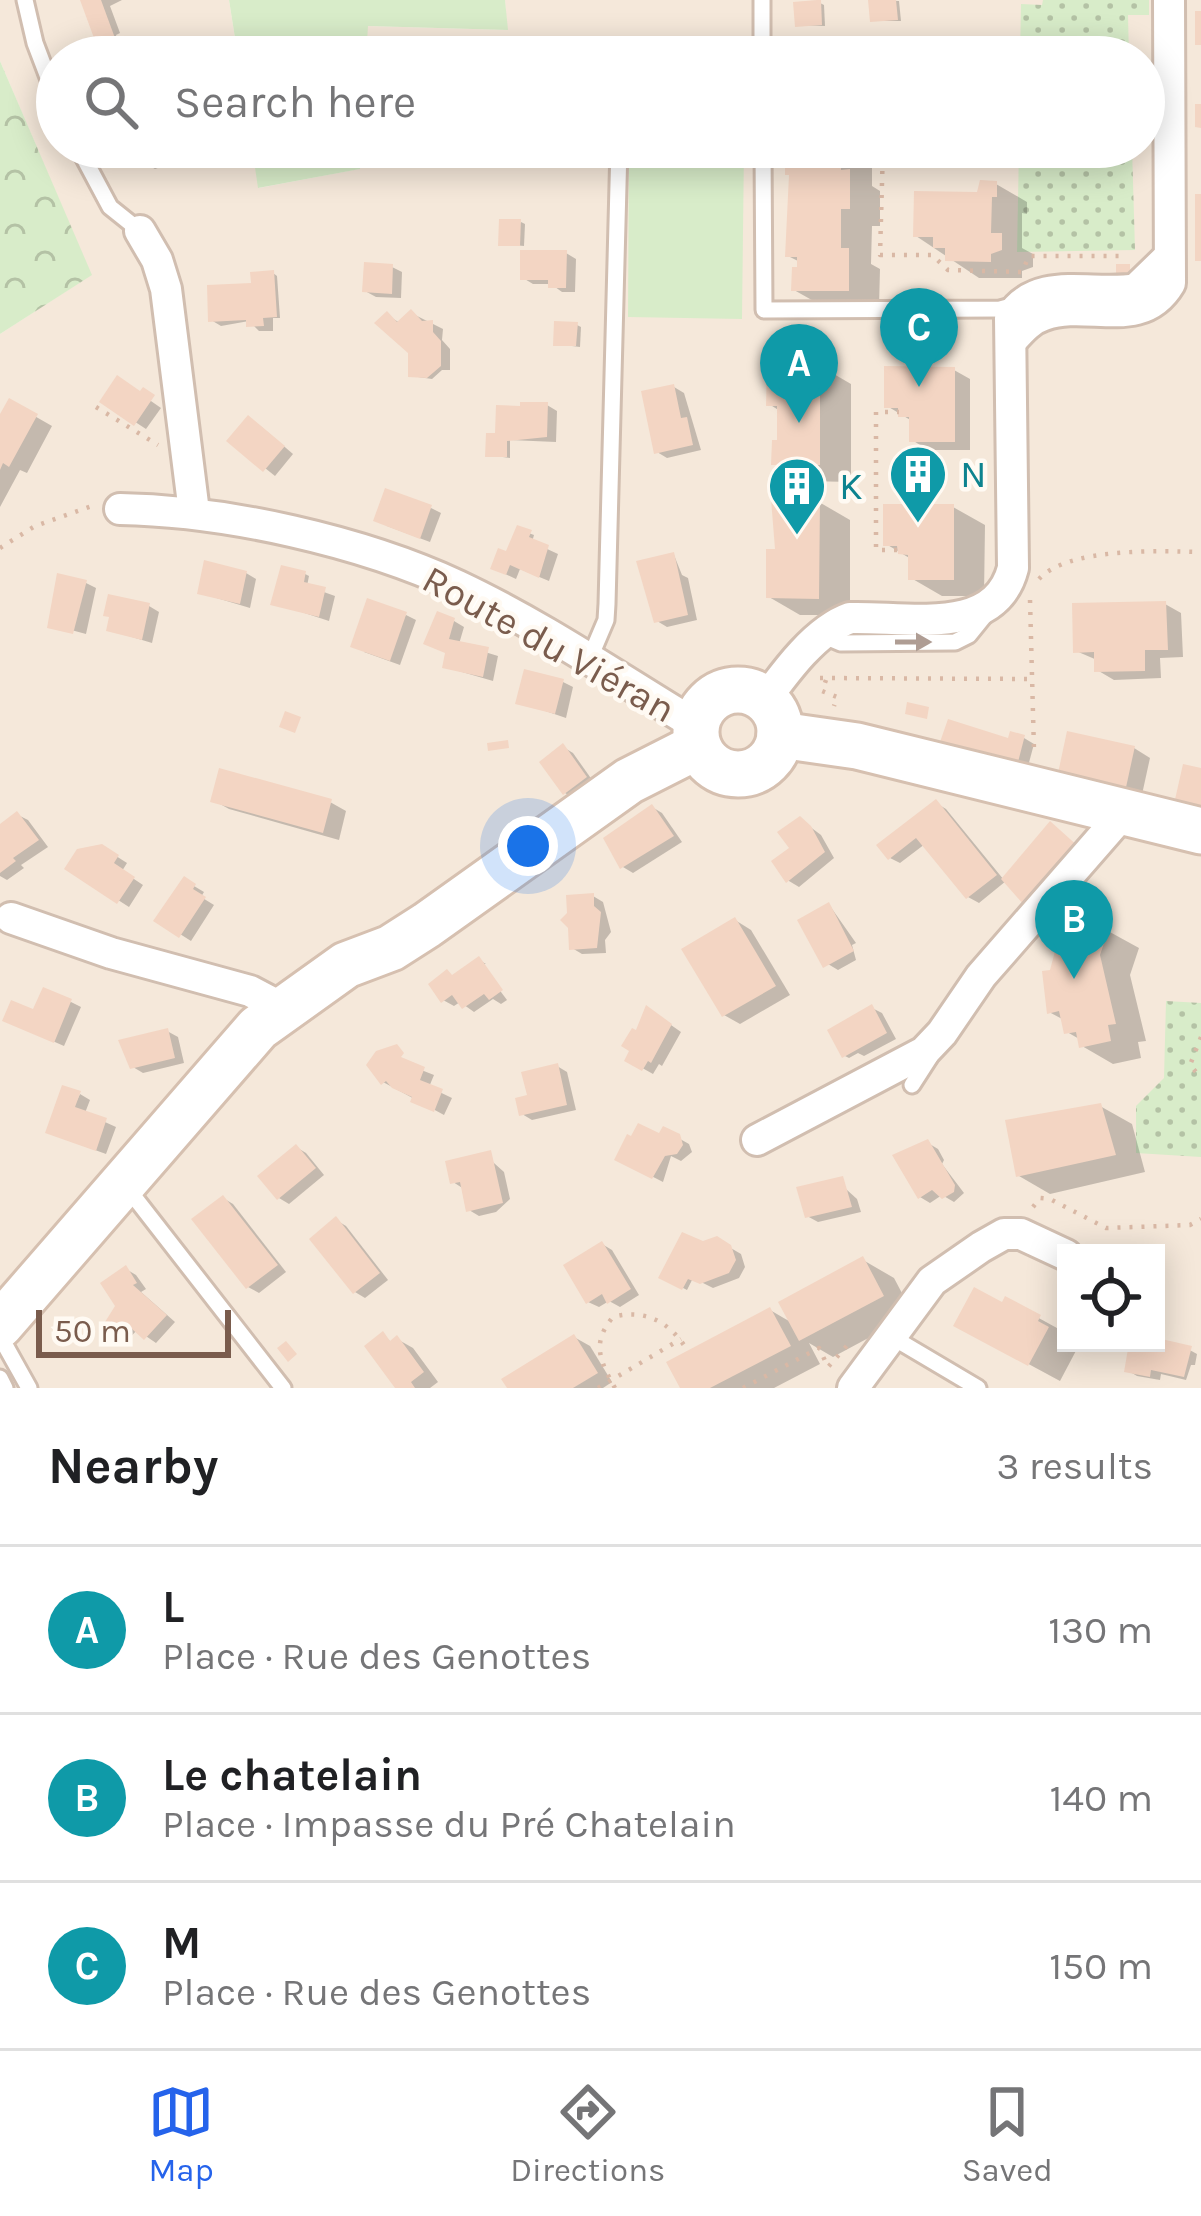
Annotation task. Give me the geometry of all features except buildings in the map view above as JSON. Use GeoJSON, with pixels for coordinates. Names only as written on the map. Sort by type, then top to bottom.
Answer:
{"type":"FeatureCollection","features":[{"type":"Feature","properties":{"kind":"street"},"geometry":{"type":"LineString","coordinates":[[1013,339],[1035,319],[1052,312],[1134,311],[1151,305],[1170,283],[1168,0]]}},
{"type":"Feature","properties":{"kind":"street"},"geometry":{"type":"LineString","coordinates":[[140,231],[157,260],[166,289],[194,512]]}},
{"type":"Feature","properties":{"kind":"street"},"geometry":{"type":"LineString","coordinates":[[1169,257],[1136,289],[1041,291],[1018,304],[1009,325],[1013,339],[1013,568],[1007,587],[990,607],[963,617],[850,618],[822,635],[798,660],[772,718],[771,759],[762,767],[739,775],[718,769],[697,736],[701,712],[720,694],[743,691],[772,718],[856,746],[1201,831]]}},
{"type":"Feature","properties":{"kind":"street","name":"Route du Viéran"},"geometry":{"type":"LineString","coordinates":[[120,509],[194,512],[351,548],[422,571],[461,587],[589,660],[697,736]]}},
{"type":"Feature","properties":{"kind":"street"},"geometry":{"type":"LineString","coordinates":[[0,1324],[202,1095],[245,1039],[346,965],[391,948],[427,926],[697,736]]}},
{"type":"Feature","properties":{"kind":"street"},"geometry":{"type":"LineString","coordinates":[[757,1140],[933,1044],[981,976],[1126,810]]}},
{"type":"Feature","properties":{"kind":"street"},"geometry":{"type":"LineString","coordinates":[[11,918],[111,953],[250,991],[284,1009]]}},
{"type":"Feature","properties":{"kind":"street"},"geometry":{"type":"LineString","coordinates":[[854,1388],[932,1281],[981,1246],[1004,1234],[1021,1234],[1057,1251]]}},
{"type":"Feature","properties":{"kind":"lane"},"geometry":{"type":"LineString","coordinates":[[25,0],[36,48]]}},
{"type":"Feature","properties":{"kind":"lane"},"geometry":{"type":"LineString","coordinates":[[762,0],[762,36]]}},
{"type":"Feature","properties":{"kind":"lane"},"geometry":{"type":"LineString","coordinates":[[89,168],[110,208],[140,231]]}},
{"type":"Feature","properties":{"kind":"lane"},"geometry":{"type":"LineString","coordinates":[[589,660],[608,604],[618,168]]}},
{"type":"Feature","properties":{"kind":"lane"},"geometry":{"type":"LineString","coordinates":[[763,168],[764,310],[1000,310],[1018,304]]}},
{"type":"Feature","properties":{"kind":"lane"},"geometry":{"type":"LineString","coordinates":[[912,1084],[933,1044]]}},
{"type":"Feature","properties":{"kind":"lane"},"geometry":{"type":"LineString","coordinates":[[123,1182],[283,1388]]}},
{"type":"Feature","properties":{"kind":"lane"},"geometry":{"type":"LineString","coordinates":[[0,1336],[29,1388]]}},
{"type":"Feature","properties":{"kind":"lane"},"geometry":{"type":"LineString","coordinates":[[884,1347],[978,1388]]}},
{"type":"Feature","properties":{"kind":"lane"},"geometry":{"type":"LineString","coordinates":[[0,1378],[5,1388]]}},
{"type":"Feature","properties":{"kind":"path"},"geometry":{"type":"LineString","coordinates":[[882,168],[880,255],[932,255],[948,270],[1022,272],[1029,256],[1169,257]]}},
{"type":"Feature","properties":{"kind":"path"},"geometry":{"type":"LineString","coordinates":[[97,407],[171,453],[187,455]]}},
{"type":"Feature","properties":{"kind":"path"},"geometry":{"type":"LineString","coordinates":[[898,412],[876,412],[874,481],[876,550],[898,550]]}},
{"type":"Feature","properties":{"kind":"path"},"geometry":{"type":"LineString","coordinates":[[0,548],[57,517],[95,505],[120,509]]}},
{"type":"Feature","properties":{"kind":"path"},"geometry":{"type":"LineString","coordinates":[[1035,790],[1030,602],[1045,573],[1079,559],[1201,552]]}},
{"type":"Feature","properties":{"kind":"path"},"geometry":{"type":"LineString","coordinates":[[798,660],[817,678],[1030,679]]}},
{"type":"Feature","properties":{"kind":"path"},"geometry":{"type":"LineString","coordinates":[[1201,1037],[1190,1066],[1201,1078]]}},
{"type":"Feature","properties":{"kind":"path"},"geometry":{"type":"LineString","coordinates":[[1021,1234],[1036,1201],[1044,1198],[1106,1228],[1190,1225],[1201,1219]]}},
{"type":"Feature","properties":{"kind":"path"},"geometry":{"type":"LineString","coordinates":[[615,1388],[598,1354],[603,1330],[613,1317],[652,1318],[687,1350]]}},
{"type":"Feature","properties":{"kind":"path"},"geometry":{"type":"LineString","coordinates":[[598,1388],[680,1339]]}},
{"type":"Feature","properties":{"kind":"path"},"geometry":{"type":"LineString","coordinates":[[742,1388],[819,1348],[828,1366],[850,1340],[884,1347]]}},
{"type":"Feature","properties":{"kind":"shaded area"},"geometry":{"type":"Polygon","coordinates":[[[0,0],[229,0],[235,36],[36,36],[36,146],[0,61],[0,0]]]}},
{"type":"Feature","properties":{"kind":"shaded area"},"geometry":{"type":"Polygon","coordinates":[[[505,0],[1201,0],[1201,1388],[0,1388],[0,334],[91,275],[46,168],[256,168],[259,188],[359,168],[1165,168],[1165,36],[367,36],[367,26],[507,30],[505,0]]]}},
{"type":"Feature","properties":{"kind":"green space"},"geometry":{"type":"Polygon","coordinates":[[[229,0],[505,0],[508,30],[368,26],[367,36],[235,36],[229,0]]]}},
{"type":"Feature","properties":{"kind":"green space"},"geometry":{"type":"Polygon","coordinates":[[[1043,0],[1149,0],[1149,15],[1128,15],[1128,36],[1020,36],[1021,4],[1042,5],[1043,0]]]}},
{"type":"Feature","properties":{"kind":"green space"},"geometry":{"type":"Polygon","coordinates":[[[0,61],[36,145],[36,168],[46,168],[92,275],[0,334],[0,61]]]}},
{"type":"Feature","properties":{"kind":"green space"},"geometry":{"type":"Polygon","coordinates":[[[255,168],[360,168],[360,169],[258,188],[255,168]]]}},
{"type":"Feature","properties":{"kind":"green space"},"geometry":{"type":"Polygon","coordinates":[[[629,168],[744,168],[742,319],[628,317],[629,168]]]}},
{"type":"Feature","properties":{"kind":"green space"},"geometry":{"type":"Polygon","coordinates":[[[1019,168],[1133,168],[1135,250],[1017,252],[1019,168]]]}},
{"type":"Feature","properties":{"kind":"green space"},"geometry":{"type":"Polygon","coordinates":[[[1166,1001],[1201,1003],[1201,1157],[1136,1153],[1136,1106],[1164,1078],[1166,1001]]]}},
{"type":"Feature","properties":{"kind":"place","name":"M"},"geometry":{"type":"Point","coordinates":[919,387]}},
{"type":"Feature","properties":{"kind":"place","name":"L"},"geometry":{"type":"Point","coordinates":[799,423]}},
{"type":"Feature","properties":{"kind":"place","name":"N"},"geometry":{"type":"Point","coordinates":[918,525]}},
{"type":"Feature","properties":{"kind":"place","name":"K"},"geometry":{"type":"Point","coordinates":[797,537]}},
{"type":"Feature","properties":{"kind":"place","name":"Le chatelain"},"geometry":{"type":"Point","coordinates":[1074,979]}}]}
